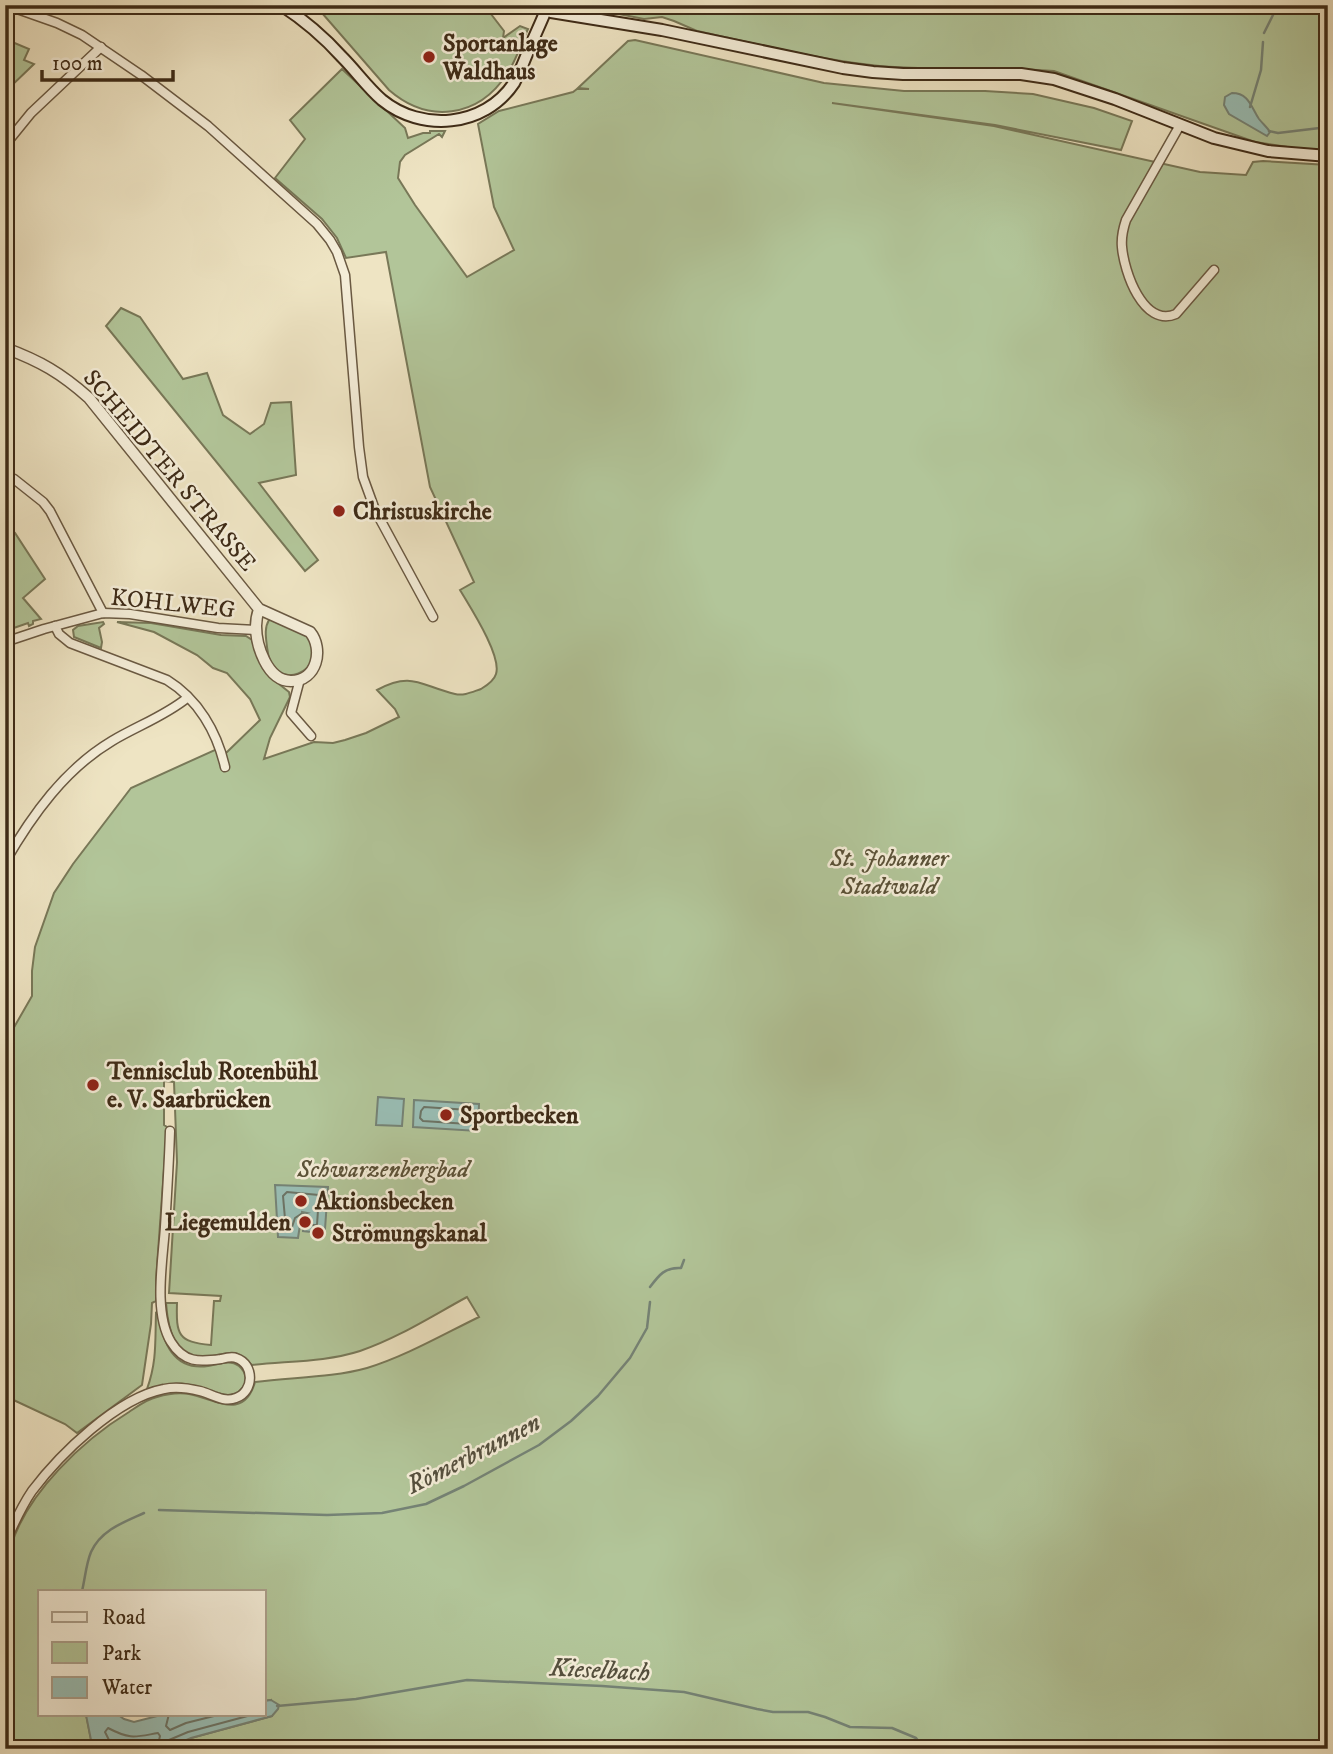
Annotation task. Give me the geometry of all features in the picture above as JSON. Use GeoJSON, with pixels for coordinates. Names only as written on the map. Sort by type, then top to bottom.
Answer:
{"type":"FeatureCollection","features":[{"type":"Feature","properties":{"kind":"main road"},"geometry":{"type":"LineString","coordinates":[[281,5],[324,38],[380,98],[395,110],[428,121],[458,121],[474,115],[507,92],[519,74],[541,8],[853,69],[903,74],[1038,76],[1077,86],[1212,137],[1268,151],[1328,156]]}},
{"type":"Feature","properties":{"kind":"street"},"geometry":{"type":"LineString","coordinates":[[6,5],[82,35],[158,87],[208,126],[309,217],[330,240],[341,262],[347,293],[363,477],[374,510],[433,617]]}},
{"type":"Feature","properties":{"kind":"street"},"geometry":{"type":"LineString","coordinates":[[5,145],[31,113],[101,47]]}},
{"type":"Feature","properties":{"kind":"street"},"geometry":{"type":"LineString","coordinates":[[1180,125],[1126,220],[1122,231],[1126,267],[1139,299],[1162,317],[1176,314],[1214,270]]}},
{"type":"Feature","properties":{"kind":"street","name":"SCHEIDTER STRASSE"},"geometry":{"type":"LineString","coordinates":[[5,348],[49,366],[89,398],[259,609],[310,632],[315,638],[317,663],[300,680]]}},
{"type":"Feature","properties":{"kind":"street"},"geometry":{"type":"LineString","coordinates":[[14,479],[50,511],[103,613]]}},
{"type":"Feature","properties":{"kind":"street"},"geometry":{"type":"LineString","coordinates":[[259,609],[256,630],[260,647],[270,669],[280,678],[300,680],[291,713],[310,736]]}},
{"type":"Feature","properties":{"kind":"street","name":"KOHLWEG"},"geometry":{"type":"LineString","coordinates":[[5,642],[103,613],[130,614],[218,628],[256,630]]}},
{"type":"Feature","properties":{"kind":"street"},"geometry":{"type":"LineString","coordinates":[[55,626],[59,634],[70,643],[177,686],[207,720],[221,749],[225,767]]}},
{"type":"Feature","properties":{"kind":"street"},"geometry":{"type":"LineString","coordinates":[[5,862],[50,795],[80,764],[115,739],[176,707],[187,698]]}},
{"type":"Feature","properties":{"kind":"street"},"geometry":{"type":"LineString","coordinates":[[5,1543],[20,1510],[52,1468],[92,1429],[124,1407],[142,1396],[174,1387],[233,1400],[240,1397],[248,1387],[250,1374],[247,1366],[237,1358],[194,1361],[173,1346],[166,1330],[162,1315],[161,1288],[170,1132]]}},
{"type":"Feature","properties":{"kind":"street"},"geometry":{"type":"LineString","coordinates":[[5,1746],[10,1749]]}},
{"type":"Feature","properties":{"kind":"green space","name":"Sportanlage Waldhaus"},"geometry":{"type":"Polygon","coordinates":[[[315,5],[484,5],[504,31],[503,38],[520,26],[528,29],[510,69],[495,89],[482,100],[467,107],[436,111],[404,101],[389,90],[315,5]]]}},
{"type":"Feature","properties":{"kind":"green space"},"geometry":{"type":"Polygon","coordinates":[[[573,5],[1328,5],[1328,151],[1255,142],[1054,71],[917,68],[849,62],[697,31],[662,17],[644,19],[573,5]]]}},
{"type":"Feature","properties":{"kind":"green space"},"geometry":{"type":"Polygon","coordinates":[[[5,39],[29,49],[24,60],[34,64],[5,92],[5,39]]]}},
{"type":"Feature","properties":{"kind":"green space","name":"St. Johanner Stadtwald"},"geometry":{"type":"Polygon","coordinates":[[[635,40],[824,83],[904,91],[1033,94],[1094,108],[1132,121],[1121,150],[995,125],[832,103],[994,126],[1200,172],[1246,175],[1253,162],[1263,161],[1328,165],[1328,1749],[166,1749],[191,1738],[272,1716],[271,1700],[266,1701],[266,1590],[38,1590],[38,1716],[86,1716],[91,1740],[96,1749],[24,1749],[5,1738],[5,1588],[11,1546],[19,1526],[43,1488],[93,1437],[153,1398],[185,1393],[218,1403],[236,1404],[244,1401],[255,1382],[325,1376],[367,1368],[409,1352],[479,1317],[467,1297],[374,1346],[347,1355],[320,1359],[252,1365],[234,1353],[196,1357],[180,1348],[171,1332],[166,1303],[177,1303],[177,1323],[185,1339],[211,1345],[214,1301],[220,1301],[221,1296],[169,1293],[177,1162],[174,1082],[164,1081],[164,1125],[167,1127],[156,1301],[152,1303],[142,1385],[77,1433],[65,1424],[5,1396],[5,1043],[32,996],[35,947],[54,893],[131,788],[217,749],[226,753],[260,720],[250,699],[227,673],[213,668],[197,655],[154,632],[117,622],[151,623],[221,635],[246,636],[252,640],[262,667],[289,692],[290,697],[270,738],[264,759],[314,742],[333,743],[345,740],[399,717],[377,690],[389,684],[399,681],[416,682],[462,694],[481,689],[492,681],[496,674],[497,666],[490,644],[460,590],[474,582],[430,487],[386,252],[346,258],[337,238],[322,219],[275,178],[305,139],[290,120],[342,69],[405,128],[408,138],[430,131],[445,131],[442,137],[439,134],[405,155],[400,162],[398,178],[467,277],[514,250],[494,207],[478,124],[499,111],[577,89],[589,89],[578,88],[628,41],[635,40]]]}},
{"type":"Feature","properties":{"kind":"green space"},"geometry":{"type":"Polygon","coordinates":[[[121,308],[140,317],[183,379],[207,373],[223,415],[250,434],[264,424],[271,403],[291,402],[296,475],[259,483],[318,560],[305,571],[106,326],[121,308]]]}},
{"type":"Feature","properties":{"kind":"green space"},"geometry":{"type":"Polygon","coordinates":[[[5,524],[15,533],[45,579],[23,598],[41,619],[33,621],[29,626],[28,623],[5,631],[5,524]]]}},
{"type":"Feature","properties":{"kind":"green space"},"geometry":{"type":"Polygon","coordinates":[[[269,620],[292,627],[308,637],[313,649],[312,659],[307,668],[298,674],[279,672],[271,663],[266,637],[269,620]]]}},
{"type":"Feature","properties":{"kind":"green space"},"geometry":{"type":"Polygon","coordinates":[[[103,622],[99,628],[101,648],[74,637],[73,630],[78,626],[103,622]]]}},
{"type":"Feature","properties":{"kind":"green space"},"geometry":{"type":"Polygon","coordinates":[[[156,1313],[167,1344],[178,1359],[196,1366],[236,1364],[244,1371],[243,1387],[228,1395],[185,1384],[147,1389],[154,1360],[156,1313]]]}},
{"type":"Feature","properties":{"kind":"water"},"geometry":{"type":"Polygon","coordinates":[[[1232,93],[1242,95],[1249,102],[1270,132],[1267,136],[1229,114],[1224,105],[1225,97],[1232,93]]]}},
{"type":"Feature","properties":{"kind":"water"},"geometry":{"type":"Polygon","coordinates":[[[378,1097],[404,1099],[402,1126],[376,1125],[378,1097]]]}},
{"type":"Feature","properties":{"kind":"water","name":"Sportbecken"},"geometry":{"type":"Polygon","coordinates":[[[414,1100],[479,1104],[478,1131],[413,1127],[414,1100]]]}},
{"type":"Feature","properties":{"kind":"water","name":"Aktionsbecken"},"geometry":{"type":"Polygon","coordinates":[[[275,1185],[328,1187],[325,1229],[321,1229],[324,1232],[323,1237],[313,1237],[311,1232],[303,1231],[304,1214],[307,1213],[302,1212],[298,1238],[278,1237],[275,1185]]]}},
{"type":"Feature","properties":{"kind":"water"},"geometry":{"type":"Polygon","coordinates":[[[271,1700],[279,1705],[272,1716],[191,1738],[166,1749],[96,1749],[91,1740],[86,1716],[120,1716],[134,1722],[157,1716],[266,1716],[266,1701],[271,1700]]]}},
{"type":"Feature","properties":{"kind":"waterway"},"geometry":{"type":"LineString","coordinates":[[1264,33],[1278,5]]}},
{"type":"Feature","properties":{"kind":"waterway"},"geometry":{"type":"LineString","coordinates":[[1250,107],[1261,70],[1263,42]]}},
{"type":"Feature","properties":{"kind":"waterway"},"geometry":{"type":"LineString","coordinates":[[1269,131],[1278,133],[1328,127]]}},
{"type":"Feature","properties":{"kind":"waterway"},"geometry":{"type":"LineString","coordinates":[[650,1287],[663,1273],[681,1268],[684,1260]]}},
{"type":"Feature","properties":{"kind":"waterway","name":"Römerbrunnen"},"geometry":{"type":"LineString","coordinates":[[159,1510],[327,1515],[382,1513],[426,1504],[539,1445],[571,1421],[598,1396],[630,1358],[647,1328],[650,1302]]}},
{"type":"Feature","properties":{"kind":"waterway","name":"Römerbrunnen"},"geometry":{"type":"LineString","coordinates":[[82,1590],[88,1561],[95,1544],[114,1528],[144,1513]]}},
{"type":"Feature","properties":{"kind":"waterway","name":"Kieselbach"},"geometry":{"type":"LineString","coordinates":[[277,1706],[356,1699],[467,1680],[602,1686],[684,1692],[773,1712],[808,1712],[850,1727],[892,1728],[916,1738],[924,1749]]}},
{"type":"Feature","properties":{"kind":"place","name":"Sportanlage Waldhaus"},"geometry":{"type":"Point","coordinates":[429,57]}},
{"type":"Feature","properties":{"kind":"place","name":"Christuskirche"},"geometry":{"type":"Point","coordinates":[339,511]}},
{"type":"Feature","properties":{"kind":"place","name":"Tennisclub Rotenbühl e. V. Saarbrücken"},"geometry":{"type":"Point","coordinates":[93,1085]}},
{"type":"Feature","properties":{"kind":"place","name":"Sportbecken"},"geometry":{"type":"Point","coordinates":[446,1115]}},
{"type":"Feature","properties":{"kind":"place","name":"Aktionsbecken"},"geometry":{"type":"Point","coordinates":[301,1201]}},
{"type":"Feature","properties":{"kind":"place","name":"Liegemulden"},"geometry":{"type":"Point","coordinates":[305,1222]}},
{"type":"Feature","properties":{"kind":"place","name":"Strömungskanal"},"geometry":{"type":"Point","coordinates":[318,1233]}},
{"type":"Feature","properties":{"kind":"park label","name":"Schwarzenbergbad"},"geometry":{"type":"Point","coordinates":[383,1169]}}]}
